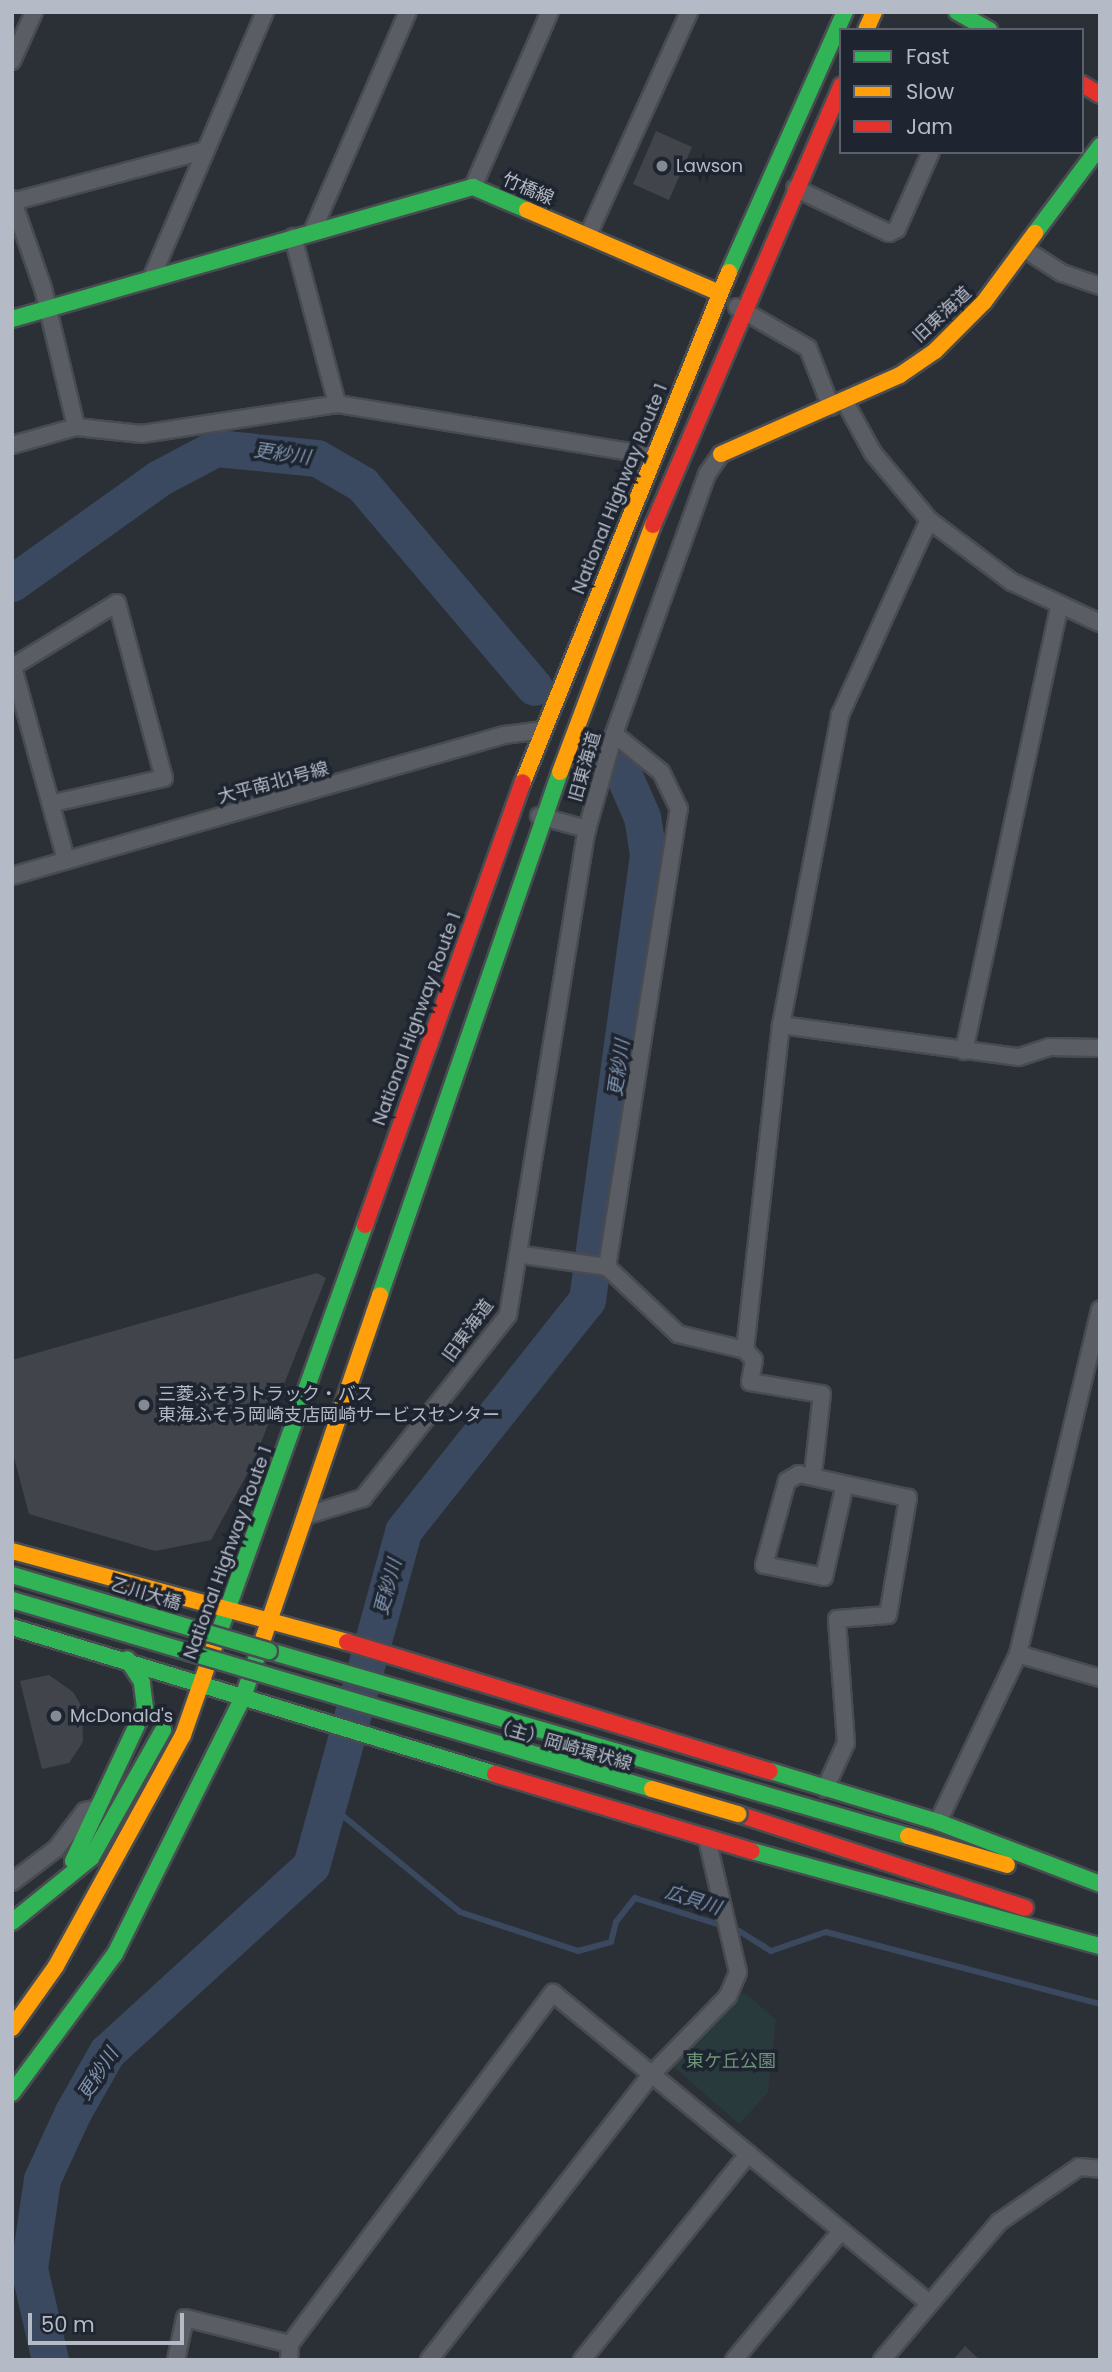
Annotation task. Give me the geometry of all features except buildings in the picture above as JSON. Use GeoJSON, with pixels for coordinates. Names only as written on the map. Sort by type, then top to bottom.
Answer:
{"type":"FeatureCollection","features":[{"type":"Feature","properties":{"kind":"main road","name":"National Highway Route 1"},"geometry":{"type":"LineString","coordinates":[[12,2028],[56,1966],[147,1808],[202,1683],[219,1607],[278,1471],[513,808],[720,293],[845,12]]}},
{"type":"Feature","properties":{"kind":"main road"},"geometry":{"type":"LineString","coordinates":[[957,12],[985,28]]}},
{"type":"Feature","properties":{"kind":"main road"},"geometry":{"type":"LineString","coordinates":[[1084,85],[1100,95]]}},
{"type":"Feature","properties":{"kind":"main road"},"geometry":{"type":"LineString","coordinates":[[12,2093],[115,1954],[243,1697],[308,1515],[543,817],[680,453],[839,90]]}},
{"type":"Feature","properties":{"kind":"main road","name":"旧東海道"},"geometry":{"type":"LineString","coordinates":[[721,454],[838,403],[935,351],[1026,250],[1100,146]]}},
{"type":"Feature","properties":{"kind":"main road"},"geometry":{"type":"LineString","coordinates":[[12,318],[313,230],[472,187]]}},
{"type":"Feature","properties":{"kind":"main road","name":"竹橋線"},"geometry":{"type":"LineString","coordinates":[[472,187],[720,293]]}},
{"type":"Feature","properties":{"kind":"main road"},"geometry":{"type":"LineString","coordinates":[[12,1551],[390,1654],[938,1822],[1100,1884]]}},
{"type":"Feature","properties":{"kind":"main road","name":"乙川大橋"},"geometry":{"type":"LineString","coordinates":[[12,1575],[301,1661]]}},
{"type":"Feature","properties":{"kind":"main road","name":"（主）岡崎環状線"},"geometry":{"type":"LineString","coordinates":[[12,1600],[738,1814],[1100,1933]]}},
{"type":"Feature","properties":{"kind":"main road"},"geometry":{"type":"LineString","coordinates":[[12,1922],[55,1890],[106,1835],[219,1607]]}},
{"type":"Feature","properties":{"kind":"main road"},"geometry":{"type":"LineString","coordinates":[[12,1627],[127,1659],[707,1839],[1100,1945]]}},
{"type":"Feature","properties":{"kind":"main road"},"geometry":{"type":"LineString","coordinates":[[55,1890],[100,1807],[147,1699],[127,1659]]}},
{"type":"Feature","properties":{"kind":"main road","name":"（主）岡崎環状線"},"geometry":{"type":"LineString","coordinates":[[301,1661],[1100,1891]]}},
{"type":"Feature","properties":{"kind":"street"},"geometry":{"type":"LineString","coordinates":[[12,61],[34,12]]}},
{"type":"Feature","properties":{"kind":"street"},"geometry":{"type":"LineString","coordinates":[[151,279],[202,151],[265,12]]}},
{"type":"Feature","properties":{"kind":"street"},"geometry":{"type":"LineString","coordinates":[[313,230],[408,12]]}},
{"type":"Feature","properties":{"kind":"street"},"geometry":{"type":"LineString","coordinates":[[472,187],[550,12]]}},
{"type":"Feature","properties":{"kind":"street"},"geometry":{"type":"LineString","coordinates":[[588,235],[689,12]]}},
{"type":"Feature","properties":{"kind":"street"},"geometry":{"type":"LineString","coordinates":[[76,427],[46,309],[13,201],[202,151]]}},
{"type":"Feature","properties":{"kind":"street"},"geometry":{"type":"LineString","coordinates":[[795,188],[889,233],[897,229],[930,154]]}},
{"type":"Feature","properties":{"kind":"street"},"geometry":{"type":"LineString","coordinates":[[293,237],[337,404]]}},
{"type":"Feature","properties":{"kind":"street"},"geometry":{"type":"LineString","coordinates":[[1026,250],[1062,273],[1100,286]]}},
{"type":"Feature","properties":{"kind":"street"},"geometry":{"type":"LineString","coordinates":[[720,293],[741,310],[808,348],[838,403],[873,453],[929,520],[1059,609],[1100,623]]}},
{"type":"Feature","properties":{"kind":"street"},"geometry":{"type":"LineString","coordinates":[[12,445],[76,427],[142,434],[337,404],[653,456]]}},
{"type":"Feature","properties":{"kind":"street","name":"旧東海道"},"geometry":{"type":"LineString","coordinates":[[308,1515],[363,1498],[508,1315],[523,1255],[545,1058],[587,828],[614,734],[706,474],[721,454]]}},
{"type":"Feature","properties":{"kind":"street"},"geometry":{"type":"LineString","coordinates":[[745,1350],[781,1025],[840,715],[929,520]]}},
{"type":"Feature","properties":{"kind":"street"},"geometry":{"type":"LineString","coordinates":[[54,803],[164,778],[117,603],[13,667],[54,803],[66,860]]}},
{"type":"Feature","properties":{"kind":"street"},"geometry":{"type":"LineString","coordinates":[[964,1051],[1059,609]]}},
{"type":"Feature","properties":{"kind":"street","name":"大平南北1号線"},"geometry":{"type":"LineString","coordinates":[[12,876],[504,735],[544,730]]}},
{"type":"Feature","properties":{"kind":"street"},"geometry":{"type":"LineString","coordinates":[[607,1267],[679,809],[661,772],[614,734]]}},
{"type":"Feature","properties":{"kind":"street"},"geometry":{"type":"LineString","coordinates":[[513,808],[587,828]]}},
{"type":"Feature","properties":{"kind":"street"},"geometry":{"type":"LineString","coordinates":[[781,1025],[1019,1057],[1049,1047],[1100,1048]]}},
{"type":"Feature","properties":{"kind":"street"},"geometry":{"type":"LineString","coordinates":[[523,1255],[607,1267],[678,1334],[745,1350],[754,1360],[750,1382],[822,1394],[813,1474]]}},
{"type":"Feature","properties":{"kind":"street"},"geometry":{"type":"LineString","coordinates":[[938,1822],[1018,1654],[1093,1386],[1100,1310]]}},
{"type":"Feature","properties":{"kind":"street"},"geometry":{"type":"LineString","coordinates":[[825,1789],[846,1743],[837,1619],[888,1615],[908,1498],[844,1488],[813,1474],[787,1481],[764,1565],[824,1577],[844,1488]]}},
{"type":"Feature","properties":{"kind":"street"},"geometry":{"type":"LineString","coordinates":[[12,1543],[46,1560]]}},
{"type":"Feature","properties":{"kind":"street"},"geometry":{"type":"LineString","coordinates":[[1018,1654],[1100,1678]]}},
{"type":"Feature","properties":{"kind":"street"},"geometry":{"type":"LineString","coordinates":[[12,1882],[56,1849],[85,1811],[100,1807]]}},
{"type":"Feature","properties":{"kind":"street"},"geometry":{"type":"LineString","coordinates":[[429,2360],[652,2074],[728,1996],[738,1972],[707,1839]]}},
{"type":"Feature","properties":{"kind":"street"},"geometry":{"type":"LineString","coordinates":[[176,2360],[186,2318],[290,2352],[552,1993],[929,2303]]}},
{"type":"Feature","properties":{"kind":"street"},"geometry":{"type":"LineString","coordinates":[[582,2360],[748,2154]]}},
{"type":"Feature","properties":{"kind":"street"},"geometry":{"type":"LineString","coordinates":[[882,2360],[929,2303],[1015,2209],[1079,2167],[1100,2169]]}},
{"type":"Feature","properties":{"kind":"street"},"geometry":{"type":"LineString","coordinates":[[734,2360],[841,2231]]}},
{"type":"Feature","properties":{"kind":"green space","name":"東ケ丘公園"},"geometry":{"type":"Polygon","coordinates":[[[746,1993],[776,2020],[768,2092],[739,2124],[672,2065],[735,1995],[746,1993]]]}},
{"type":"Feature","properties":{"kind":"waterway","name":"更紗川"},"geometry":{"type":"LineString","coordinates":[[12,583],[159,478],[216,448],[317,458],[362,484],[534,687]]}},
{"type":"Feature","properties":{"kind":"waterway","name":"更紗川"},"geometry":{"type":"LineString","coordinates":[[50,2360],[29,2268],[42,2179],[73,2112],[107,2052],[311,1866],[403,1531],[587,1300],[648,854],[642,817],[622,771]]}},
{"type":"Feature","properties":{"kind":"waterway","name":"広貝川"},"geometry":{"type":"LineString","coordinates":[[331,1806],[460,1912],[578,1951],[611,1942],[616,1922],[635,1898],[739,1931],[771,1951],[826,1932],[1100,2004]]}},
{"type":"Feature","properties":{"kind":"traffic: fast"},"geometry":{"type":"LineString","coordinates":[[729,272],[845,12]]}},
{"type":"Feature","properties":{"kind":"traffic: fast"},"geometry":{"type":"LineString","coordinates":[[957,12],[985,28]]}},
{"type":"Feature","properties":{"kind":"traffic: fast"},"geometry":{"type":"LineString","coordinates":[[1035,233],[1100,146]]}},
{"type":"Feature","properties":{"kind":"traffic: fast"},"geometry":{"type":"LineString","coordinates":[[12,319],[473,187],[527,210]]}},
{"type":"Feature","properties":{"kind":"traffic: fast"},"geometry":{"type":"LineString","coordinates":[[380,1295],[560,772]]}},
{"type":"Feature","properties":{"kind":"traffic: fast"},"geometry":{"type":"LineString","coordinates":[[216,1641],[365,1225]]}},
{"type":"Feature","properties":{"kind":"traffic: fast"},"geometry":{"type":"LineString","coordinates":[[12,1575],[269,1651]]}},
{"type":"Feature","properties":{"kind":"traffic: fast"},"geometry":{"type":"LineString","coordinates":[[12,1600],[652,1789]]}},
{"type":"Feature","properties":{"kind":"traffic: fast"},"geometry":{"type":"LineString","coordinates":[[12,1627],[495,1774]]}},
{"type":"Feature","properties":{"kind":"traffic: fast"},"geometry":{"type":"LineString","coordinates":[[12,2093],[115,1954],[243,1697],[263,1639]]}},
{"type":"Feature","properties":{"kind":"traffic: fast"},"geometry":{"type":"LineString","coordinates":[[269,1651],[908,1836]]}},
{"type":"Feature","properties":{"kind":"traffic: fast"},"geometry":{"type":"LineString","coordinates":[[73,1861],[145,1708],[142,1682],[127,1659]]}},
{"type":"Feature","properties":{"kind":"traffic: fast"},"geometry":{"type":"LineString","coordinates":[[12,1922],[91,1858],[163,1730]]}},
{"type":"Feature","properties":{"kind":"traffic: fast"},"geometry":{"type":"LineString","coordinates":[[770,1771],[938,1822],[1100,1884]]}},
{"type":"Feature","properties":{"kind":"traffic: fast"},"geometry":{"type":"LineString","coordinates":[[752,1851],[1100,1946]]}},
{"type":"Feature","properties":{"kind":"traffic: slow"},"geometry":{"type":"LineString","coordinates":[[867,28],[874,12]]}},
{"type":"Feature","properties":{"kind":"traffic: slow"},"geometry":{"type":"LineString","coordinates":[[527,210],[720,293]]}},
{"type":"Feature","properties":{"kind":"traffic: slow"},"geometry":{"type":"LineString","coordinates":[[721,454],[900,375],[935,351],[984,302],[1035,233]]}},
{"type":"Feature","properties":{"kind":"traffic: slow"},"geometry":{"type":"LineString","coordinates":[[523,782],[729,272]]}},
{"type":"Feature","properties":{"kind":"traffic: slow"},"geometry":{"type":"LineString","coordinates":[[560,772],[653,525]]}},
{"type":"Feature","properties":{"kind":"traffic: slow"},"geometry":{"type":"LineString","coordinates":[[263,1639],[380,1295]]}},
{"type":"Feature","properties":{"kind":"traffic: slow"},"geometry":{"type":"LineString","coordinates":[[12,1551],[347,1642]]}},
{"type":"Feature","properties":{"kind":"traffic: slow"},"geometry":{"type":"LineString","coordinates":[[12,2028],[56,1966],[183,1735],[216,1641]]}},
{"type":"Feature","properties":{"kind":"traffic: slow"},"geometry":{"type":"LineString","coordinates":[[652,1789],[738,1814]]}},
{"type":"Feature","properties":{"kind":"traffic: slow"},"geometry":{"type":"LineString","coordinates":[[908,1836],[1007,1865]]}},
{"type":"Feature","properties":{"kind":"traffic: jam"},"geometry":{"type":"LineString","coordinates":[[1084,85],[1100,95]]}},
{"type":"Feature","properties":{"kind":"traffic: jam"},"geometry":{"type":"LineString","coordinates":[[653,525],[839,91]]}},
{"type":"Feature","properties":{"kind":"traffic: jam"},"geometry":{"type":"LineString","coordinates":[[365,1225],[523,782]]}},
{"type":"Feature","properties":{"kind":"traffic: jam"},"geometry":{"type":"LineString","coordinates":[[347,1642],[770,1771]]}},
{"type":"Feature","properties":{"kind":"traffic: jam"},"geometry":{"type":"LineString","coordinates":[[495,1774],[752,1851]]}},
{"type":"Feature","properties":{"kind":"traffic: jam"},"geometry":{"type":"LineString","coordinates":[[738,1814],[1025,1908]]}},
{"type":"Feature","properties":{"kind":"place","name":"Lawson"},"geometry":{"type":"Point","coordinates":[662,166]}},
{"type":"Feature","properties":{"kind":"place","name":"三菱ふそうトラック・バス 東海ふそう岡崎支店岡崎サービスセンター"},"geometry":{"type":"Point","coordinates":[144,1405]}},
{"type":"Feature","properties":{"kind":"place","name":"McDonald's"},"geometry":{"type":"Point","coordinates":[56,1716]}}]}
